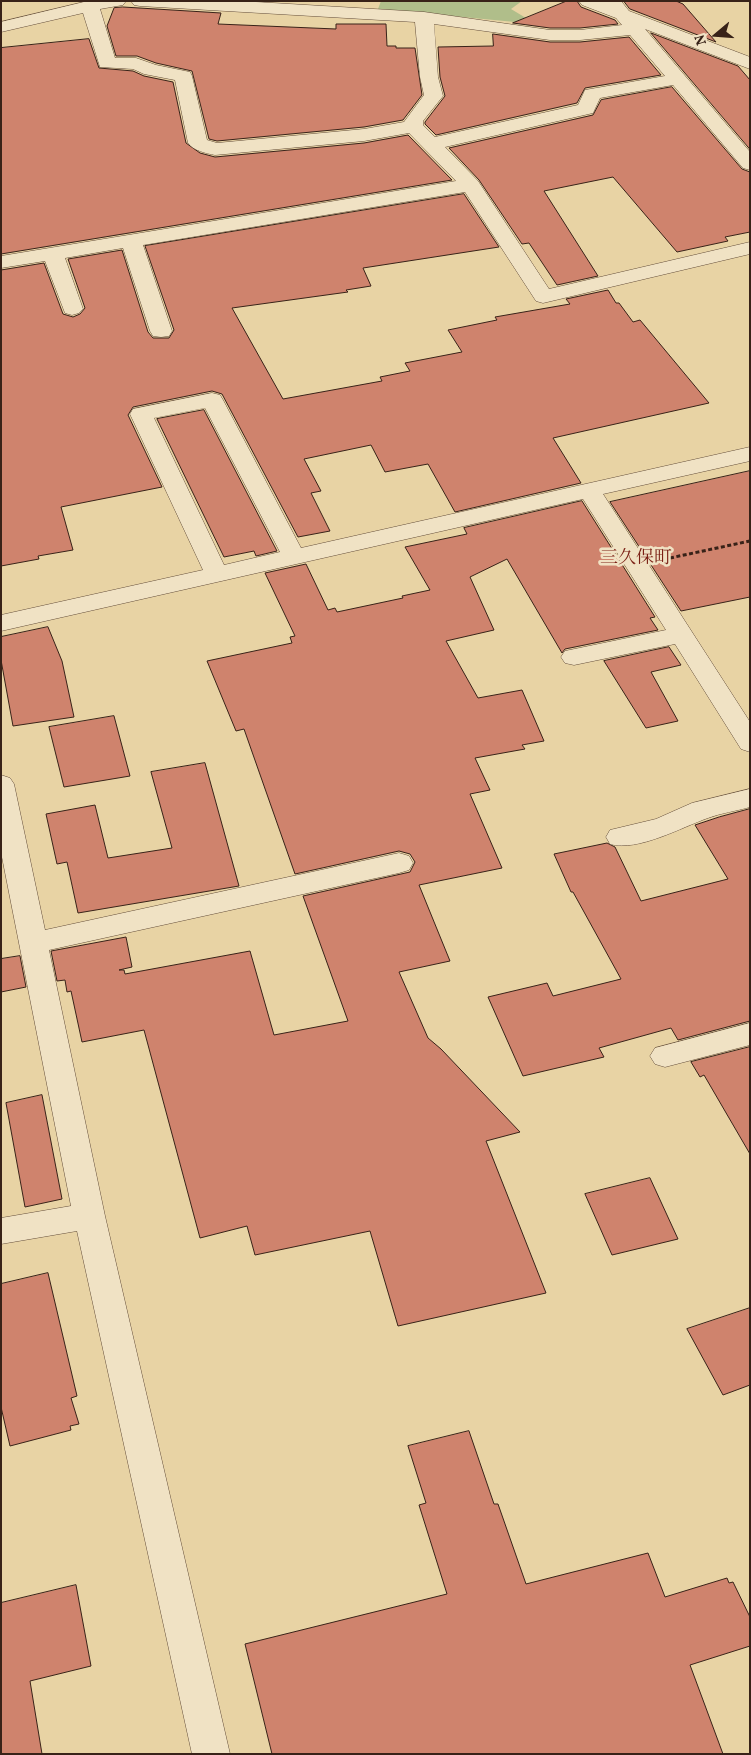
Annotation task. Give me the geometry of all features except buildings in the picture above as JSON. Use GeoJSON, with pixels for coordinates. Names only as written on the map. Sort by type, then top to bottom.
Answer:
{"type":"FeatureCollection","features":[{"type":"Feature","properties":{"kind":"street"},"geometry":{"type":"LineString","coordinates":[[1,27],[40,10],[90,6],[117,1]]}},
{"type":"Feature","properties":{"kind":"street"},"geometry":{"type":"LineString","coordinates":[[140,1],[424,17],[550,35],[580,35],[623,15]]}},
{"type":"Feature","properties":{"kind":"street"},"geometry":{"type":"LineString","coordinates":[[588,1],[749,63]]}},
{"type":"Feature","properties":{"kind":"street"},"geometry":{"type":"LineString","coordinates":[[90,6],[107,63],[136,64],[150,70],[183,76],[198,143],[206,146],[215,149],[356,136],[413,126]]}},
{"type":"Feature","properties":{"kind":"street"},"geometry":{"type":"LineString","coordinates":[[623,15],[750,164]]}},
{"type":"Feature","properties":{"kind":"street"},"geometry":{"type":"LineString","coordinates":[[413,126],[414,120],[434,96],[429,77],[424,17]]}},
{"type":"Feature","properties":{"kind":"street"},"geometry":{"type":"LineString","coordinates":[[432,144],[586,109],[592,94],[677,79]]}},
{"type":"Feature","properties":{"kind":"street"},"geometry":{"type":"LineString","coordinates":[[413,126],[471,185],[543,297],[750,248]]}},
{"type":"Feature","properties":{"kind":"street"},"geometry":{"type":"LineString","coordinates":[[1,262],[471,185]]}},
{"type":"Feature","properties":{"kind":"street"},"geometry":{"type":"LineString","coordinates":[[131,240],[161,332]]}},
{"type":"Feature","properties":{"kind":"street"},"geometry":{"type":"LineString","coordinates":[[53,253],[72,309]]}},
{"type":"Feature","properties":{"kind":"street"},"geometry":{"type":"LineString","coordinates":[[217,575],[141,414],[212,400],[295,558]]}},
{"type":"Feature","properties":{"kind":"street"},"geometry":{"type":"LineString","coordinates":[[1,623],[590,492],[750,454]]}},
{"type":"Feature","properties":{"kind":"street"},"geometry":{"type":"LineString","coordinates":[[590,492],[681,635],[742,718],[750,743]]}},
{"type":"Feature","properties":{"kind":"street"},"geometry":{"type":"LineString","coordinates":[[574,657],[681,635]]}},
{"type":"Feature","properties":{"kind":"street"},"geometry":{"type":"LineString","coordinates":[[1,784],[89,1216],[211,1754]]}},
{"type":"Feature","properties":{"kind":"street"},"geometry":{"type":"LineString","coordinates":[[620,837],[663,827],[701,810],[750,798]]}},
{"type":"Feature","properties":{"kind":"street"},"geometry":{"type":"LineString","coordinates":[[34,943],[399,863]]}},
{"type":"Feature","properties":{"kind":"street"},"geometry":{"type":"LineString","coordinates":[[665,1056],[750,1034]]}},
{"type":"Feature","properties":{"kind":"street"},"geometry":{"type":"LineString","coordinates":[[1,1231],[89,1216]]}},
{"type":"Feature","properties":{"kind":"path"},"geometry":{"type":"LineString","coordinates":[[637,565],[750,541]]}},
{"type":"Feature","properties":{"kind":"green space"},"geometry":{"type":"Polygon","coordinates":[[[381,1],[522,1],[511,9],[536,24],[378,9],[381,1]]]}},
{"type":"Feature","properties":{"kind":"district","name":"三久保町"},"geometry":{"type":"Point","coordinates":[636,560]}}]}
